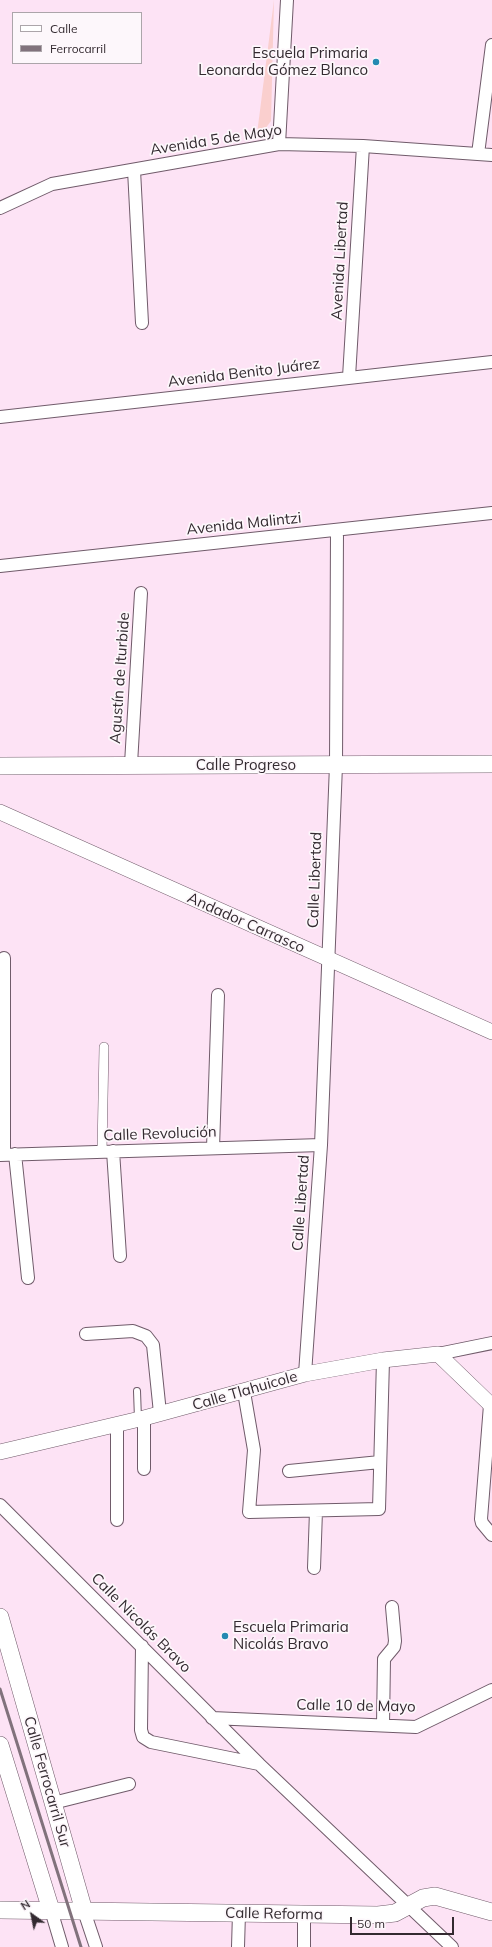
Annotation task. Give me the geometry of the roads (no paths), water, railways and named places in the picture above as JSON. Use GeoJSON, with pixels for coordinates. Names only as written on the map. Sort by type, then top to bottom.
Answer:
{"type":"FeatureCollection","features":[{"type":"Feature","properties":{"kind":"main road","name":"Calle Progreso"},"geometry":{"type":"LineString","coordinates":[[0,766],[131,764],[492,764]]}},
{"type":"Feature","properties":{"kind":"main road","name":"Calle Ferrocarril Sur"},"geometry":{"type":"LineString","coordinates":[[0,1617],[84,1911]]}},
{"type":"Feature","properties":{"kind":"main road"},"geometry":{"type":"LineString","coordinates":[[0,1745],[51,1910]]}},
{"type":"Feature","properties":{"kind":"main road","name":"Calle Reforma"},"geometry":{"type":"LineString","coordinates":[[0,1910],[378,1915],[395,1913],[423,1898],[436,1896],[492,1912]]}},
{"type":"Feature","properties":{"kind":"street"},"geometry":{"type":"LineString","coordinates":[[278,144],[287,0]]}},
{"type":"Feature","properties":{"kind":"street"},"geometry":{"type":"LineString","coordinates":[[478,154],[492,44]]}},
{"type":"Feature","properties":{"kind":"street","name":"Avenida 5 de Mayo"},"geometry":{"type":"LineString","coordinates":[[0,208],[52,184],[278,144],[363,146],[492,156]]}},
{"type":"Feature","properties":{"kind":"street","name":"Avenida Libertad"},"geometry":{"type":"LineString","coordinates":[[350,377],[363,146]]}},
{"type":"Feature","properties":{"kind":"street"},"geometry":{"type":"LineString","coordinates":[[134,170],[142,323]]}},
{"type":"Feature","properties":{"kind":"street","name":"Avenida Benito Juárez"},"geometry":{"type":"LineString","coordinates":[[0,417],[492,362]]}},
{"type":"Feature","properties":{"kind":"street","name":"Avenida Malintzi"},"geometry":{"type":"LineString","coordinates":[[0,566],[492,513]]}},
{"type":"Feature","properties":{"kind":"street","name":"Calle Libertad"},"geometry":{"type":"LineString","coordinates":[[305,1374],[321,1145],[336,765],[337,530]]}},
{"type":"Feature","properties":{"kind":"street","name":"Agustín de Iturbide"},"geometry":{"type":"LineString","coordinates":[[131,764],[141,593]]}},
{"type":"Feature","properties":{"kind":"street","name":"Andador Carrasco"},"geometry":{"type":"LineString","coordinates":[[0,812],[328,960],[492,1032]]}},
{"type":"Feature","properties":{"kind":"street"},"geometry":{"type":"LineString","coordinates":[[4,958],[6,1154],[28,1278]]}},
{"type":"Feature","properties":{"kind":"street"},"geometry":{"type":"LineString","coordinates":[[213,1148],[218,995]]}},
{"type":"Feature","properties":{"kind":"street"},"geometry":{"type":"LineString","coordinates":[[104,1047],[107,1151],[120,1256]]}},
{"type":"Feature","properties":{"kind":"street","name":"Calle Revolución"},"geometry":{"type":"LineString","coordinates":[[6,1154],[321,1145]]}},
{"type":"Feature","properties":{"kind":"street"},"geometry":{"type":"LineString","coordinates":[[86,1334],[133,1331],[146,1336],[154,1345],[160,1413]]}},
{"type":"Feature","properties":{"kind":"street","name":"Calle Tlahuicole"},"geometry":{"type":"LineString","coordinates":[[0,1452],[141,1419],[244,1392],[305,1374],[383,1360],[438,1354],[492,1342]]}},
{"type":"Feature","properties":{"kind":"street"},"geometry":{"type":"LineString","coordinates":[[438,1354],[491,1405],[481,1519],[482,1524],[492,1535]]}},
{"type":"Feature","properties":{"kind":"street"},"geometry":{"type":"LineString","coordinates":[[244,1392],[254,1450],[249,1512],[379,1509],[383,1360]]}},
{"type":"Feature","properties":{"kind":"street"},"geometry":{"type":"LineString","coordinates":[[141,1419],[144,1469]]}},
{"type":"Feature","properties":{"kind":"street"},"geometry":{"type":"LineString","coordinates":[[117,1424],[118,1520]]}},
{"type":"Feature","properties":{"kind":"street"},"geometry":{"type":"LineString","coordinates":[[289,1471],[380,1462]]}},
{"type":"Feature","properties":{"kind":"street","name":"Calle Nicolás Bravo"},"geometry":{"type":"LineString","coordinates":[[0,1505],[258,1764],[452,1947]]}},
{"type":"Feature","properties":{"kind":"street"},"geometry":{"type":"LineString","coordinates":[[314,1568],[316,1511]]}},
{"type":"Feature","properties":{"kind":"street"},"geometry":{"type":"LineString","coordinates":[[383,1725],[384,1659],[394,1647],[395,1641],[392,1607]]}},
{"type":"Feature","properties":{"kind":"street"},"geometry":{"type":"LineString","coordinates":[[142,1646],[141,1730],[143,1737],[151,1742],[258,1764]]}},
{"type":"Feature","properties":{"kind":"street","name":"Calle 10 de Mayo"},"geometry":{"type":"LineString","coordinates":[[212,1718],[416,1727],[492,1690]]}},
{"type":"Feature","properties":{"kind":"street"},"geometry":{"type":"LineString","coordinates":[[53,1803],[129,1784]]}},
{"type":"Feature","properties":{"kind":"street"},"geometry":{"type":"LineString","coordinates":[[51,1910],[62,1947]]}},
{"type":"Feature","properties":{"kind":"street","name":"Calle Ferrocarril Sur"},"geometry":{"type":"LineString","coordinates":[[84,1911],[96,1947]]}},
{"type":"Feature","properties":{"kind":"street"},"geometry":{"type":"LineString","coordinates":[[238,1947],[239,1913]]}},
{"type":"Feature","properties":{"kind":"street"},"geometry":{"type":"LineString","coordinates":[[304,1914],[304,1947]]}},
{"type":"Feature","properties":{"kind":"lane"},"geometry":{"type":"LineString","coordinates":[[137,1391],[141,1419]]}},
{"type":"Feature","properties":{"kind":"railway"},"geometry":{"type":"LineString","coordinates":[[0,1689],[81,1947]]}},
{"type":"Feature","properties":{"kind":"place","name":"Escuela Primaria Leonarda Gómez Blanco"},"geometry":{"type":"Point","coordinates":[376,62]}},
{"type":"Feature","properties":{"kind":"place","name":"Escuela Primaria Nicolás Bravo"},"geometry":{"type":"Point","coordinates":[225,1636]}}]}
